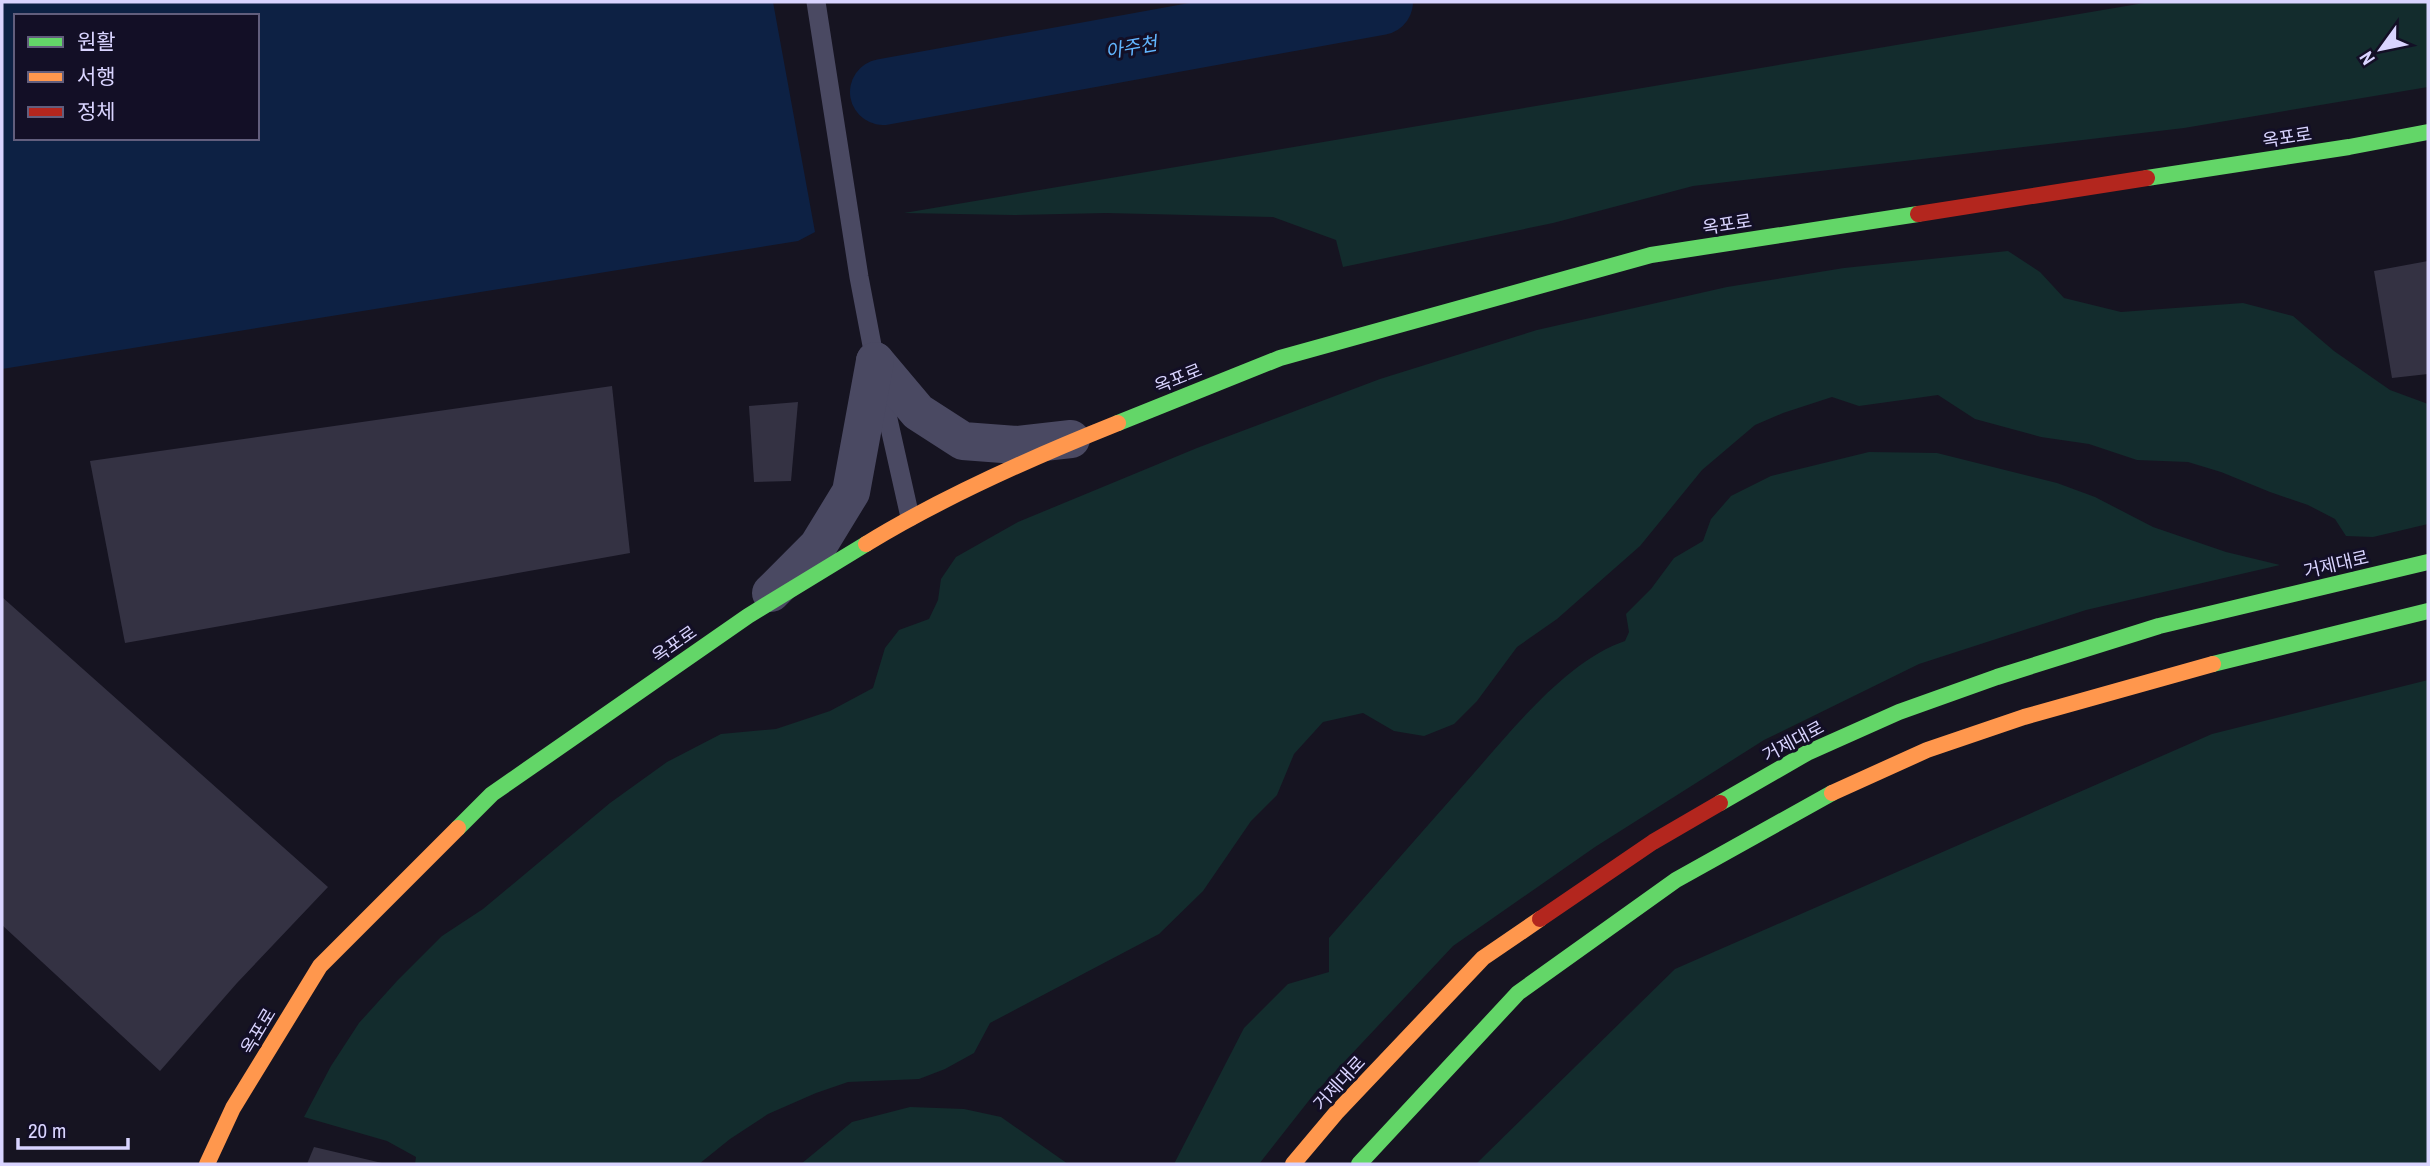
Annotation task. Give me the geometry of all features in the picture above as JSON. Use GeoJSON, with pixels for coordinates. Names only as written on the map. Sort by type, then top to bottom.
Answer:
{"type":"FeatureCollection","features":[{"type":"Feature","properties":{"kind":"street","name":"옥포로"},"geometry":{"type":"LineString","coordinates":[[207,1164],[233,1108],[320,966],[492,794],[748,617],[910,517],[1080,438],[1280,358],[1651,255],[2349,147],[2428,132]]}},
{"type":"Feature","properties":{"kind":"street"},"geometry":{"type":"LineString","coordinates":[[875,362],[918,412],[963,441],[1016,446],[1080,438]]}},
{"type":"Feature","properties":{"kind":"street"},"geometry":{"type":"LineString","coordinates":[[748,617],[818,546],[851,492],[875,362]]}},
{"type":"Feature","properties":{"kind":"street","name":"거제대로"},"geometry":{"type":"LineString","coordinates":[[1293,1164],[1336,1113],[1483,958],[1653,842],[1807,753],[1899,712],[1997,677],[2147,630],[2428,562]]}},
{"type":"Feature","properties":{"kind":"street"},"geometry":{"type":"LineString","coordinates":[[1359,1164],[1518,993],[1676,880],[1836,792],[1927,750],[2024,717],[2173,674],[2428,611]]}},
{"type":"Feature","properties":{"kind":"lane"},"geometry":{"type":"LineString","coordinates":[[816,2],[859,277],[910,517]]}},
{"type":"Feature","properties":{"kind":"green space"},"geometry":{"type":"Polygon","coordinates":[[[2150,2],[2428,2],[2428,87],[2184,128],[1693,186],[1553,223],[1343,267],[1336,240],[1273,217],[1106,213],[904,213],[2150,2]]]}},
{"type":"Feature","properties":{"kind":"green space"},"geometry":{"type":"Polygon","coordinates":[[[2008,251],[2040,272],[2064,298],[2121,312],[2243,303],[2293,316],[2334,351],[2390,390],[2428,404],[2428,524],[2373,537],[2346,536],[2335,519],[2308,505],[2188,462],[2137,460],[2089,444],[2041,437],[1975,419],[1938,395],[1859,406],[1832,397],[1755,425],[1702,470],[1640,546],[1557,619],[1517,647],[1477,701],[1454,724],[1424,736],[1394,731],[1363,713],[1323,722],[1294,754],[1277,795],[1251,821],[1203,891],[1159,934],[990,1023],[974,1053],[945,1069],[919,1079],[848,1082],[816,1093],[768,1114],[699,1164],[415,1164],[416,1157],[387,1141],[304,1117],[331,1066],[359,1023],[442,936],[483,909],[610,803],[667,762],[721,734],[776,729],[830,711],[873,688],[885,648],[899,630],[929,619],[938,600],[941,579],[956,557],[1018,522],[1197,448],[1380,379],[1537,330],[1727,287],[1844,268],[2008,251]]]}},
{"type":"Feature","properties":{"kind":"green space"},"geometry":{"type":"Polygon","coordinates":[[[1869,452],[1937,453],[2057,483],[2095,497],[2153,527],[2226,552],[2280,565],[2086,610],[1919,664],[1764,740],[1595,847],[1453,946],[1314,1094],[1259,1164],[1174,1164],[1244,1028],[1288,984],[1329,972],[1329,938],[1539,701],[1581,665],[1625,641],[1629,632],[1626,614],[1651,589],[1674,558],[1703,541],[1711,519],[1731,496],[1771,476],[1869,452]]]}},
{"type":"Feature","properties":{"kind":"green space"},"geometry":{"type":"Polygon","coordinates":[[[2428,680],[2428,1164],[1476,1164],[1675,969],[2212,734],[2428,680]]]}},
{"type":"Feature","properties":{"kind":"green space"},"geometry":{"type":"Polygon","coordinates":[[[910,1107],[964,1109],[1001,1117],[1068,1164],[801,1164],[852,1122],[910,1107]]]}},
{"type":"Feature","properties":{"kind":"water"},"geometry":{"type":"Polygon","coordinates":[[[2,2],[773,2],[815,232],[798,241],[2,369],[2,2]]]}},
{"type":"Feature","properties":{"kind":"building"},"geometry":{"type":"Polygon","coordinates":[[[2428,261],[2428,374],[2392,378],[2374,271],[2428,261]]]}},
{"type":"Feature","properties":{"kind":"building"},"geometry":{"type":"Polygon","coordinates":[[[612,386],[630,553],[125,643],[90,461],[612,386]]]}},
{"type":"Feature","properties":{"kind":"building"},"geometry":{"type":"Polygon","coordinates":[[[798,402],[791,481],[754,482],[749,406],[798,402]]]}},
{"type":"Feature","properties":{"kind":"building"},"geometry":{"type":"Polygon","coordinates":[[[2,597],[328,887],[237,983],[160,1071],[2,925],[2,597]]]}},
{"type":"Feature","properties":{"kind":"building"},"geometry":{"type":"Polygon","coordinates":[[[314,1147],[382,1163],[382,1164],[307,1164],[314,1147]]]}},
{"type":"Feature","properties":{"kind":"waterway","name":"아주천"},"geometry":{"type":"LineString","coordinates":[[883,92],[1380,2]]}},
{"type":"Feature","properties":{"kind":"traffic: fast"},"geometry":{"type":"LineString","coordinates":[[2147,178],[2428,132]]}},
{"type":"Feature","properties":{"kind":"traffic: fast"},"geometry":{"type":"LineString","coordinates":[[1118,423],[1280,358],[1651,255],[1918,214]]}},
{"type":"Feature","properties":{"kind":"traffic: fast"},"geometry":{"type":"LineString","coordinates":[[458,828],[492,794],[748,616],[866,544]]}},
{"type":"Feature","properties":{"kind":"traffic: fast"},"geometry":{"type":"LineString","coordinates":[[1720,803],[1807,753],[1899,712],[1997,677],[2159,626],[2428,562]]}},
{"type":"Feature","properties":{"kind":"traffic: fast"},"geometry":{"type":"LineString","coordinates":[[2213,664],[2428,611]]}},
{"type":"Feature","properties":{"kind":"traffic: fast"},"geometry":{"type":"LineString","coordinates":[[1359,1164],[1518,993],[1676,880],[1832,793]]}},
{"type":"Feature","properties":{"kind":"traffic: slow"},"geometry":{"type":"LineString","coordinates":[[866,544],[989,478],[1118,423]]}},
{"type":"Feature","properties":{"kind":"traffic: slow"},"geometry":{"type":"LineString","coordinates":[[1832,793],[1927,750],[2024,717],[2213,664]]}},
{"type":"Feature","properties":{"kind":"traffic: slow"},"geometry":{"type":"LineString","coordinates":[[207,1164],[233,1108],[320,966],[458,828]]}},
{"type":"Feature","properties":{"kind":"traffic: slow"},"geometry":{"type":"LineString","coordinates":[[1293,1164],[1336,1113],[1483,958],[1540,919]]}},
{"type":"Feature","properties":{"kind":"traffic: jam"},"geometry":{"type":"LineString","coordinates":[[1918,214],[2147,178]]}},
{"type":"Feature","properties":{"kind":"traffic: jam"},"geometry":{"type":"LineString","coordinates":[[1540,919],[1653,842],[1720,803]]}}]}
